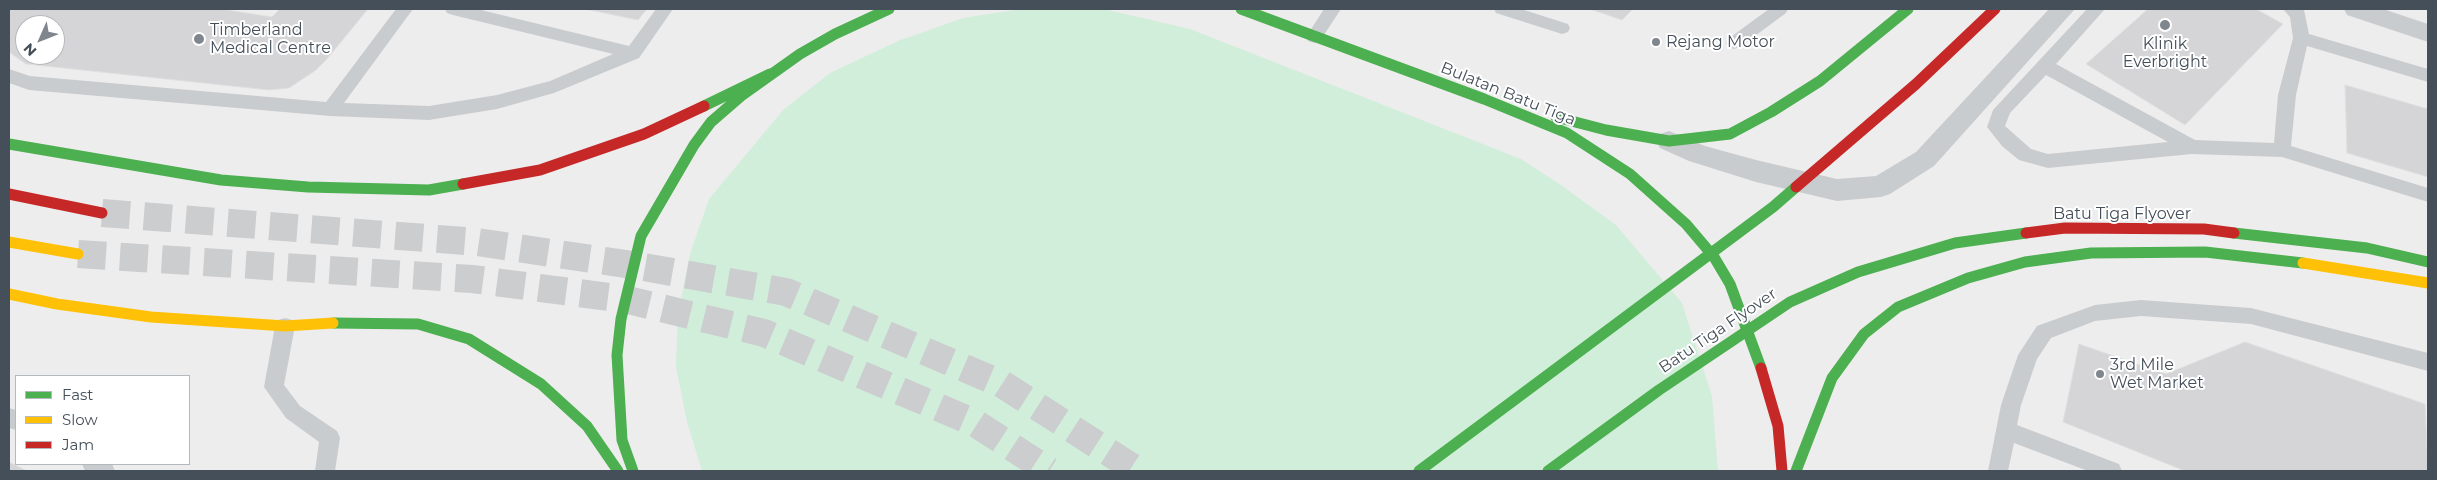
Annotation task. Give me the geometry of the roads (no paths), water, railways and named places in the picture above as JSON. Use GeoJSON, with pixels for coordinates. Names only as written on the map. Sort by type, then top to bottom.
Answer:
{"type":"FeatureCollection","features":[{"type":"Feature","properties":{"kind":"main road"},"geometry":{"type":"LineString","coordinates":[[633,471],[622,440],[617,355],[622,319],[641,236],[694,145],[711,122],[740,96],[770,74],[835,34],[889,9]]}},
{"type":"Feature","properties":{"kind":"main road","name":"Bulatan Batu Tiga"},"geometry":{"type":"LineString","coordinates":[[1241,9],[1484,99],[1567,133],[1630,174],[1686,224],[1714,257],[1730,284],[1744,318],[1768,389],[1778,426],[1782,471]]}},
{"type":"Feature","properties":{"kind":"main road"},"geometry":{"type":"LineString","coordinates":[[1484,99],[1606,130],[1669,141],[1730,134],[1771,112],[1820,81],[1908,9]]}},
{"type":"Feature","properties":{"kind":"main road"},"geometry":{"type":"LineString","coordinates":[[1419,471],[1773,207],[1916,84],[1995,9]]}},
{"type":"Feature","properties":{"kind":"main road"},"geometry":{"type":"LineString","coordinates":[[9,144],[221,180],[308,187],[429,190],[540,170],[644,134],[770,74]]}},
{"type":"Feature","properties":{"kind":"main road"},"geometry":{"type":"LineString","coordinates":[[9,194],[102,213]]}},
{"type":"Feature","properties":{"kind":"main road","name":"Batu Tiga Flyover"},"geometry":{"type":"LineString","coordinates":[[1548,471],[1659,390],[1790,302],[1858,272],[1955,243],[2065,228],[2204,229],[2367,248],[2428,262]]}},
{"type":"Feature","properties":{"kind":"main road"},"geometry":{"type":"LineString","coordinates":[[9,242],[78,254]]}},
{"type":"Feature","properties":{"kind":"main road"},"geometry":{"type":"LineString","coordinates":[[1796,471],[1832,378],[1864,334],[1898,307],[1968,278],[2025,262],[2091,253],[2205,252],[2304,263],[2428,283]]}},
{"type":"Feature","properties":{"kind":"main road"},"geometry":{"type":"LineString","coordinates":[[9,294],[57,304],[152,317],[285,326],[354,322],[418,324],[469,339],[541,384],[587,426],[618,471]]}},
{"type":"Feature","properties":{"kind":"street"},"geometry":{"type":"LineString","coordinates":[[1669,141],[1698,154],[1756,171],[1837,190],[1881,186],[1925,159],[2063,9]]}},
{"type":"Feature","properties":{"kind":"street"},"geometry":{"type":"LineString","coordinates":[[2357,9],[2428,33]]}},
{"type":"Feature","properties":{"kind":"lane"},"geometry":{"type":"LineString","coordinates":[[330,109],[406,9]]}},
{"type":"Feature","properties":{"kind":"lane"},"geometry":{"type":"LineString","coordinates":[[453,9],[633,53]]}},
{"type":"Feature","properties":{"kind":"lane"},"geometry":{"type":"LineString","coordinates":[[9,76],[30,83],[330,109],[429,113],[497,102],[554,86],[633,53],[665,9]]}},
{"type":"Feature","properties":{"kind":"lane"},"geometry":{"type":"LineString","coordinates":[[1314,37],[1333,9]]}},
{"type":"Feature","properties":{"kind":"lane"},"geometry":{"type":"LineString","coordinates":[[1502,9],[1562,28]]}},
{"type":"Feature","properties":{"kind":"lane"},"geometry":{"type":"LineString","coordinates":[[1734,43],[1780,9]]}},
{"type":"Feature","properties":{"kind":"lane"},"geometry":{"type":"LineString","coordinates":[[2097,9],[2002,110],[1996,128],[2025,155],[2048,161],[2192,147],[2282,150],[2428,195]]}},
{"type":"Feature","properties":{"kind":"lane"},"geometry":{"type":"LineString","coordinates":[[2282,150],[2287,95],[2301,38],[2298,14],[2291,9]]}},
{"type":"Feature","properties":{"kind":"lane"},"geometry":{"type":"LineString","coordinates":[[2301,38],[2428,75]]}},
{"type":"Feature","properties":{"kind":"lane"},"geometry":{"type":"LineString","coordinates":[[2044,66],[2192,147]]}},
{"type":"Feature","properties":{"kind":"lane"},"geometry":{"type":"LineString","coordinates":[[1998,471],[2011,405],[2028,355],[2044,332],[2095,313],[2141,308],[2251,316],[2428,362]]}},
{"type":"Feature","properties":{"kind":"lane"},"geometry":{"type":"LineString","coordinates":[[285,326],[274,387],[293,412],[330,438],[325,471]]}},
{"type":"Feature","properties":{"kind":"lane"},"geometry":{"type":"LineString","coordinates":[[2006,430],[2112,471]]}},
{"type":"Feature","properties":{"kind":"lane"},"geometry":{"type":"LineString","coordinates":[[94,465],[105,471]]}},
{"type":"Feature","properties":{"kind":"tunnel"},"geometry":{"type":"LineString","coordinates":[[102,213],[477,242],[632,265],[786,292],[1002,384],[1138,471]]}},
{"type":"Feature","properties":{"kind":"tunnel"},"geometry":{"type":"LineString","coordinates":[[78,254],[472,279],[624,299],[764,333],[975,423],[1049,471]]}},
{"type":"Feature","properties":{"kind":"place","name":"Klinik Everbright"},"geometry":{"type":"Point","coordinates":[2165,25]}},
{"type":"Feature","properties":{"kind":"place","name":"Timberland Medical Centre"},"geometry":{"type":"Point","coordinates":[199,39]}},
{"type":"Feature","properties":{"kind":"place","name":"Rejang Motor"},"geometry":{"type":"Point","coordinates":[1656,42]}},
{"type":"Feature","properties":{"kind":"place","name":"3rd Mile Wet Market"},"geometry":{"type":"Point","coordinates":[2100,374]}}]}
